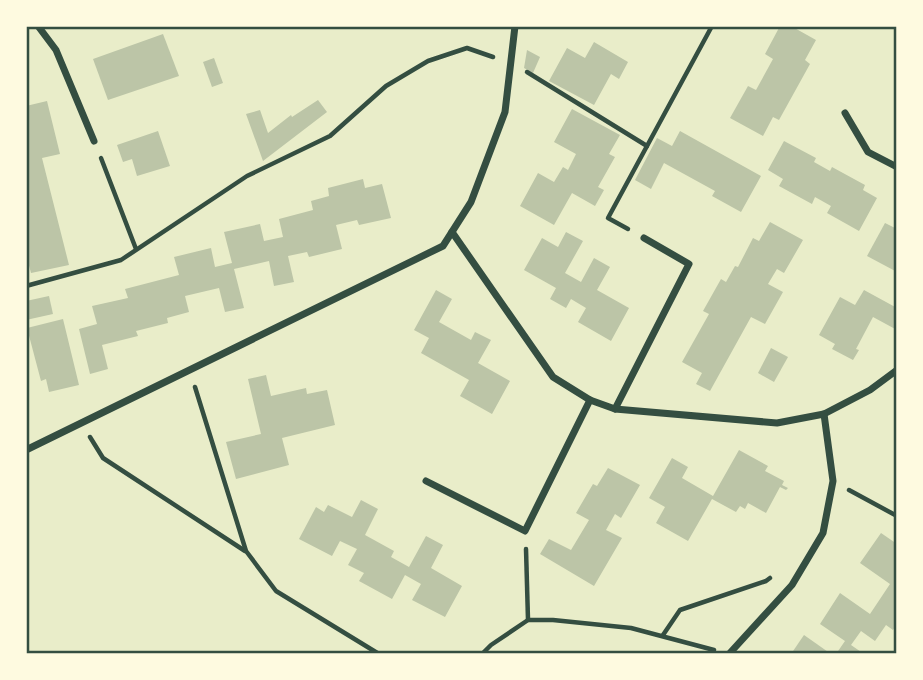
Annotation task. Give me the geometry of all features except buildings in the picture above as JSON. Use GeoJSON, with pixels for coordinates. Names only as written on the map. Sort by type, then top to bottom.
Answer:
{"type":"FeatureCollection","features":[{"type":"Feature","properties":{"kind":"street"},"geometry":{"type":"LineString","coordinates":[[38,26],[56,50],[94,141]]}},
{"type":"Feature","properties":{"kind":"street"},"geometry":{"type":"LineString","coordinates":[[26,450],[443,246],[471,202],[505,112],[514,26]]}},
{"type":"Feature","properties":{"kind":"street"},"geometry":{"type":"LineString","coordinates":[[845,113],[868,152],[897,167]]}},
{"type":"Feature","properties":{"kind":"street"},"geometry":{"type":"LineString","coordinates":[[452,232],[552,377],[590,400],[615,409],[777,423],[824,414],[870,390],[897,370]]}},
{"type":"Feature","properties":{"kind":"street"},"geometry":{"type":"LineString","coordinates":[[615,409],[690,264],[644,238]]}},
{"type":"Feature","properties":{"kind":"street"},"geometry":{"type":"LineString","coordinates":[[426,481],[525,531],[590,400]]}},
{"type":"Feature","properties":{"kind":"street"},"geometry":{"type":"LineString","coordinates":[[727,654],[792,584],[823,533],[833,481],[824,414]]}},
{"type":"Feature","properties":{"kind":"path"},"geometry":{"type":"LineString","coordinates":[[644,238],[608,218],[712,26]]}},
{"type":"Feature","properties":{"kind":"path"},"geometry":{"type":"LineString","coordinates":[[26,286],[121,260],[247,176],[330,136],[386,86],[428,61],[467,48],[511,62],[647,146]]}},
{"type":"Feature","properties":{"kind":"path"},"geometry":{"type":"LineString","coordinates":[[94,141],[136,249]]}},
{"type":"Feature","properties":{"kind":"path"},"geometry":{"type":"LineString","coordinates":[[190,370],[246,551],[276,591],[379,654]]}},
{"type":"Feature","properties":{"kind":"path"},"geometry":{"type":"LineString","coordinates":[[82,423],[103,458],[246,551]]}},
{"type":"Feature","properties":{"kind":"path"},"geometry":{"type":"LineString","coordinates":[[833,481],[897,516]]}},
{"type":"Feature","properties":{"kind":"path"},"geometry":{"type":"LineString","coordinates":[[525,531],[528,620]]}},
{"type":"Feature","properties":{"kind":"path"},"geometry":{"type":"LineString","coordinates":[[663,635],[680,610],[766,581],[774,574]]}},
{"type":"Feature","properties":{"kind":"path"},"geometry":{"type":"LineString","coordinates":[[482,654],[528,620],[553,620],[631,628],[727,654]]}}]}
